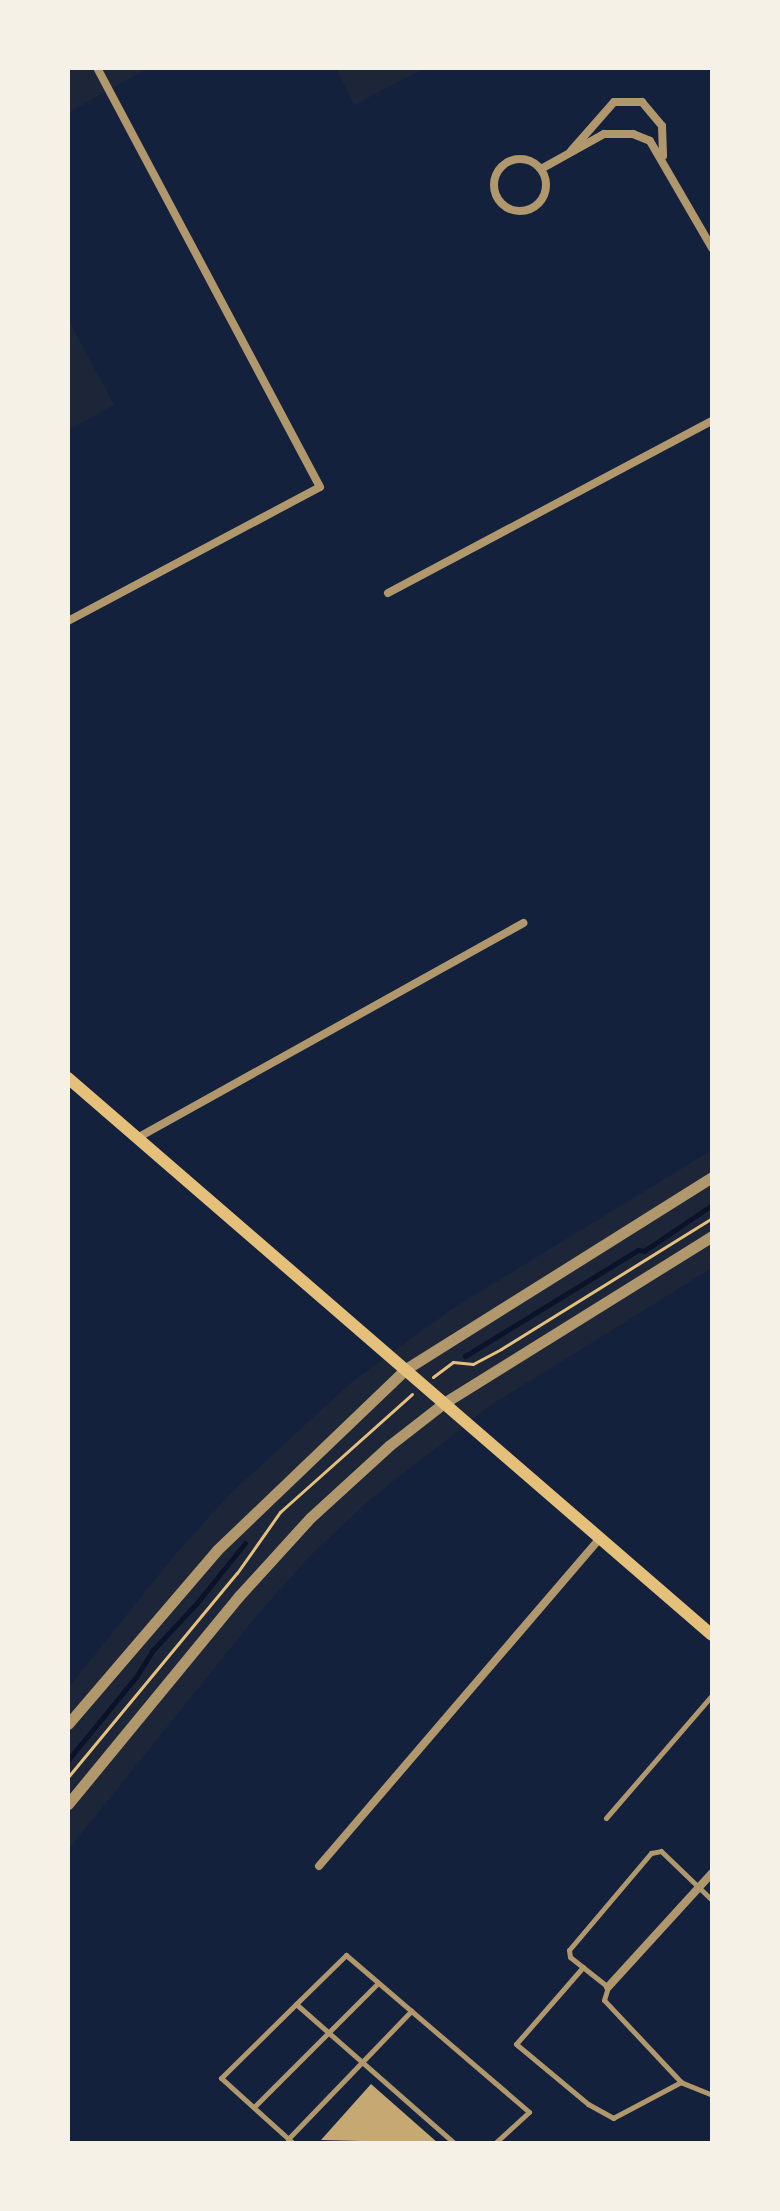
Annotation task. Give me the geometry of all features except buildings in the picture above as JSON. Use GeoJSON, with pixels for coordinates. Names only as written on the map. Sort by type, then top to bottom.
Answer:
{"type":"FeatureCollection","features":[{"type":"Feature","properties":{"kind":"main road"},"geometry":{"type":"LineString","coordinates":[[68,1078],[712,1635]]}},
{"type":"Feature","properties":{"kind":"street"},"geometry":{"type":"LineString","coordinates":[[68,621],[320,487],[97,68]]}},
{"type":"Feature","properties":{"kind":"street"},"geometry":{"type":"LineString","coordinates":[[569,154],[614,102],[642,102],[662,126],[663,157]]}},
{"type":"Feature","properties":{"kind":"street"},"geometry":{"type":"LineString","coordinates":[[541,169],[604,134],[633,134],[650,141],[663,157],[710,244]]}},
{"type":"Feature","properties":{"kind":"street"},"geometry":{"type":"LineString","coordinates":[[524,159],[541,169],[547,188],[536,206],[517,211],[499,201],[494,182],[504,164],[524,159]]}},
{"type":"Feature","properties":{"kind":"street"},"geometry":{"type":"LineString","coordinates":[[388,593],[712,421]]}},
{"type":"Feature","properties":{"kind":"street"},"geometry":{"type":"LineString","coordinates":[[139,1137],[524,923]]}},
{"type":"Feature","properties":{"kind":"street"},"geometry":{"type":"LineString","coordinates":[[68,1724],[217,1550],[406,1369],[712,1177]]}},
{"type":"Feature","properties":{"kind":"street"},"geometry":{"type":"LineString","coordinates":[[68,1804],[239,1596],[310,1518],[390,1445],[444,1403],[712,1236]]}},
{"type":"Feature","properties":{"kind":"street"},"geometry":{"type":"LineString","coordinates":[[319,1866],[601,1537]]}},
{"type":"Feature","properties":{"kind":"street"},"geometry":{"type":"LineString","coordinates":[[608,1987],[712,1873]]}},
{"type":"Feature","properties":{"kind":"lane"},"geometry":{"type":"LineString","coordinates":[[606,1818],[712,1695]]}},
{"type":"Feature","properties":{"kind":"lane"},"geometry":{"type":"LineString","coordinates":[[711,2094],[681,2082],[604,2000],[608,1987],[570,1957],[569,1950],[651,1853],[661,1851],[712,1900]]}},
{"type":"Feature","properties":{"kind":"lane"},"geometry":{"type":"LineString","coordinates":[[411,2011],[291,2141],[221,2078],[346,1955],[529,2112],[495,2143]]}},
{"type":"Feature","properties":{"kind":"lane"},"geometry":{"type":"LineString","coordinates":[[583,1967],[516,2044],[588,2104],[613,2118],[681,2082]]}},
{"type":"Feature","properties":{"kind":"lane"},"geometry":{"type":"LineString","coordinates":[[254,2107],[378,1983]]}},
{"type":"Feature","properties":{"kind":"lane"},"geometry":{"type":"LineString","coordinates":[[296,2004],[454,2143]]}},
{"type":"Feature","properties":{"kind":"path"},"geometry":{"type":"LineString","coordinates":[[444,1369],[453,1362],[468,1365],[487,1357],[712,1218]]}},
{"type":"Feature","properties":{"kind":"shaded area"},"geometry":{"type":"Polygon","coordinates":[[[68,68],[148,68],[68,113],[68,68]]]}},
{"type":"Feature","properties":{"kind":"shaded area"},"geometry":{"type":"Polygon","coordinates":[[[336,68],[425,68],[354,105],[336,68]]]}},
{"type":"Feature","properties":{"kind":"shaded area"},"geometry":{"type":"Polygon","coordinates":[[[68,319],[114,405],[68,430],[68,319]]]}},
{"type":"Feature","properties":{"kind":"shaded area"},"geometry":{"type":"Polygon","coordinates":[[[712,1150],[712,1268],[491,1405],[368,1501],[308,1558],[253,1620],[68,1850],[68,1688],[173,1557],[230,1494],[353,1381],[455,1307],[712,1150]]]}},
{"type":"Feature","properties":{"kind":"waterway"},"geometry":{"type":"LineString","coordinates":[[465,1356],[638,1250],[644,1251],[712,1205]]}},
{"type":"Feature","properties":{"kind":"waterway"},"geometry":{"type":"LineString","coordinates":[[68,1760],[136,1677],[152,1651],[196,1604],[245,1543]]}}]}
